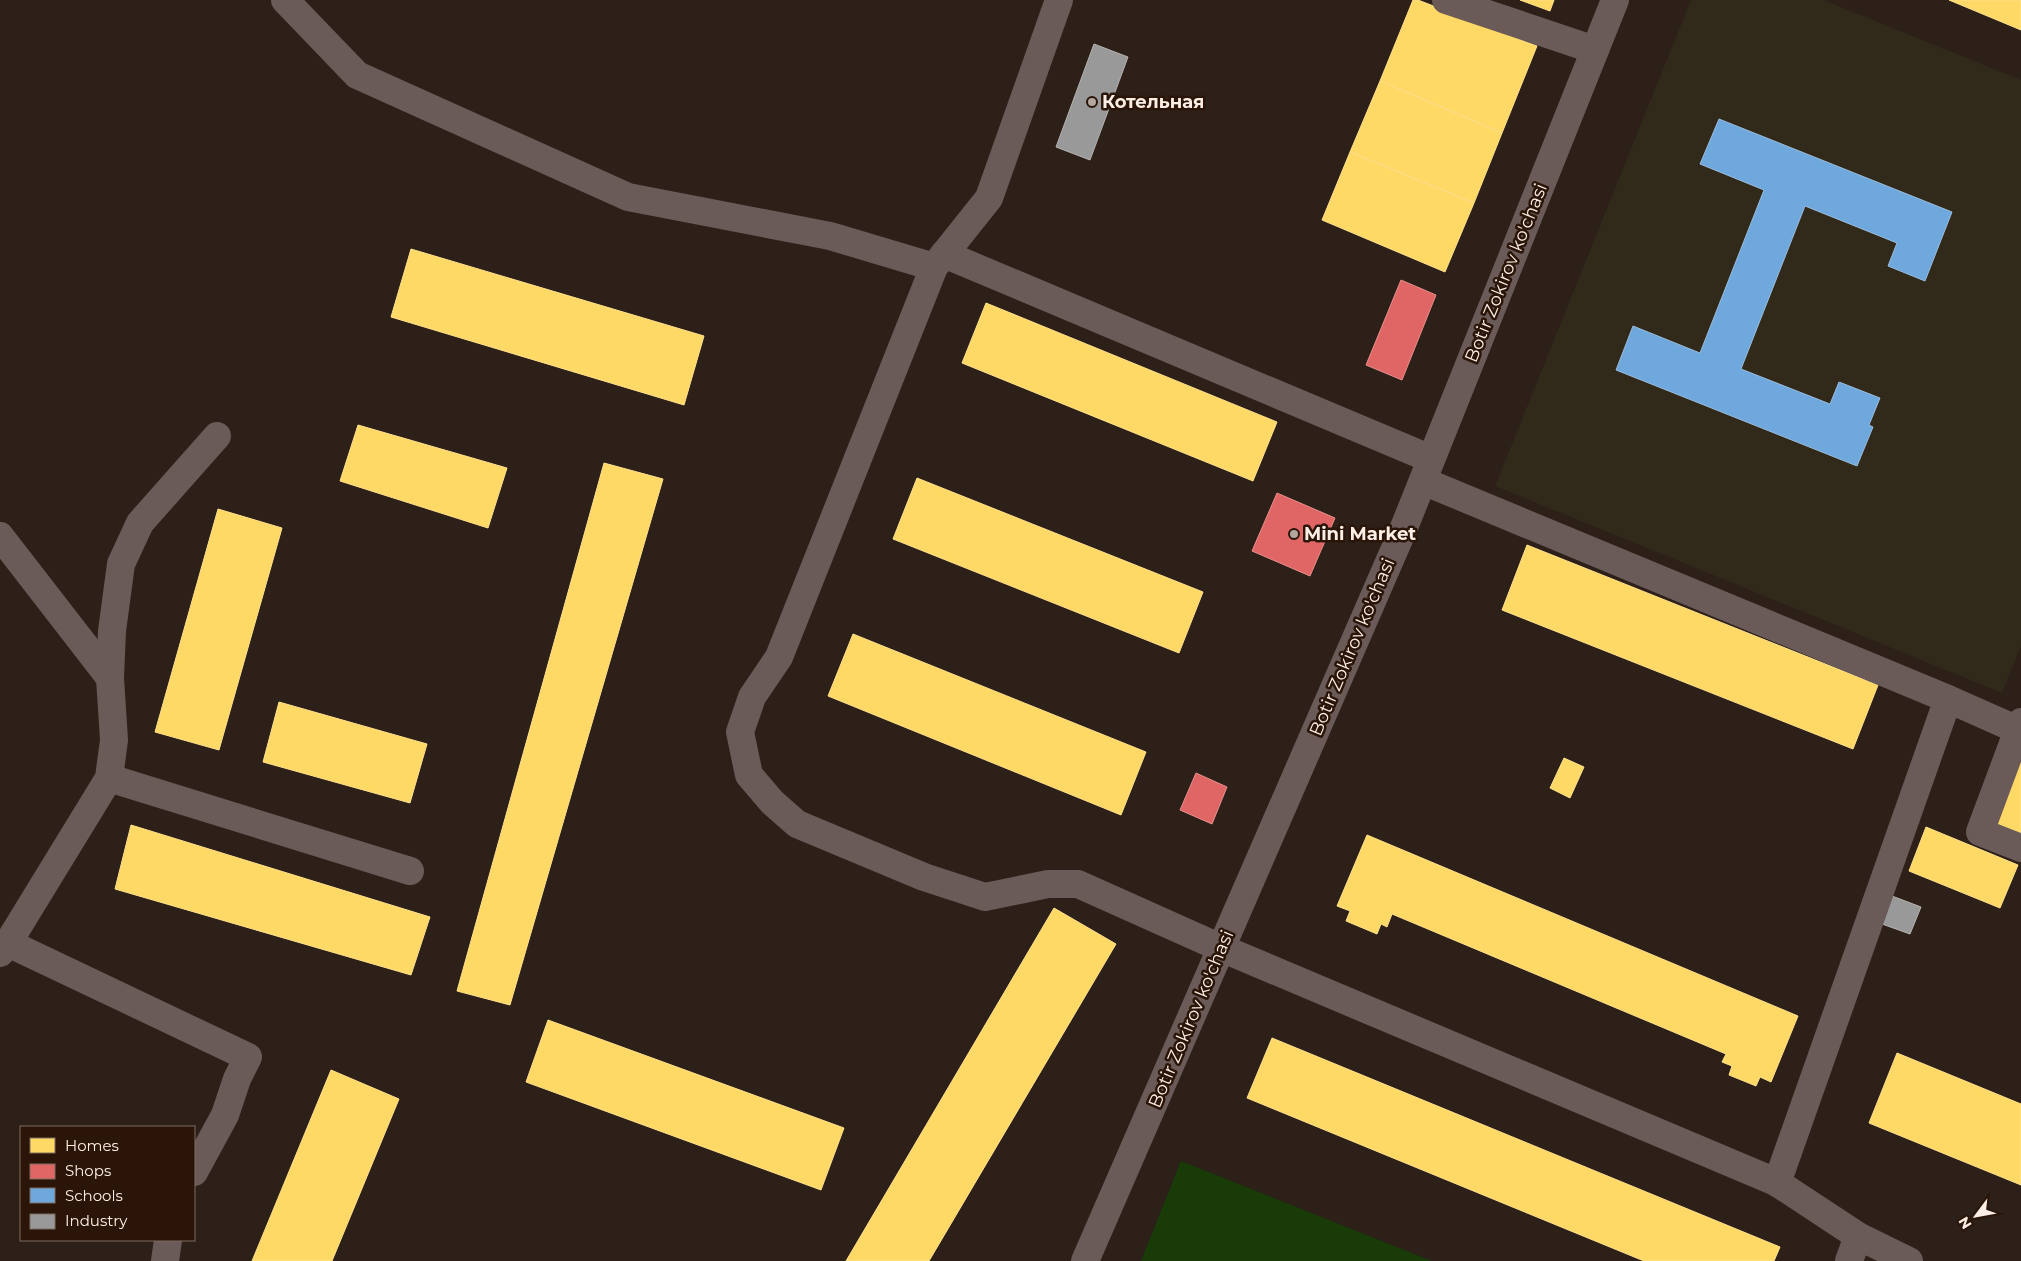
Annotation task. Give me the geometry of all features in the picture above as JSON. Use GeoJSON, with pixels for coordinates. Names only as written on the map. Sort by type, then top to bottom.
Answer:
{"type":"FeatureCollection","features":[{"type":"Feature","properties":{"kind":"street"},"geometry":{"type":"LineString","coordinates":[[286,0],[357,75],[628,197],[830,236],[939,261],[1427,470],[1948,699],[2019,726],[1980,832],[2021,848]]}},
{"type":"Feature","properties":{"kind":"street"},"geometry":{"type":"LineString","coordinates":[[1059,0],[988,198],[939,261],[779,658],[752,697],[740,732],[750,775],[772,802],[797,824],[924,877],[985,897],[1048,884],[1078,884],[1222,948],[1777,1183],[1858,1236],[1909,1261]]}},
{"type":"Feature","properties":{"kind":"street"},"geometry":{"type":"LineString","coordinates":[[1446,0],[1595,50]]}},
{"type":"Feature","properties":{"kind":"street","name":"Botir Zokirov ko'chasi"},"geometry":{"type":"LineString","coordinates":[[1086,1261],[1427,470],[1615,0]]}},
{"type":"Feature","properties":{"kind":"street"},"geometry":{"type":"LineString","coordinates":[[195,1170],[225,1115],[237,1079],[248,1057],[4,948],[109,778],[114,740],[110,678],[112,631],[121,564],[140,523],[217,436]]}},
{"type":"Feature","properties":{"kind":"street"},"geometry":{"type":"LineString","coordinates":[[0,536],[110,678]]}},
{"type":"Feature","properties":{"kind":"street"},"geometry":{"type":"LineString","coordinates":[[1777,1183],[1948,699]]}},
{"type":"Feature","properties":{"kind":"street"},"geometry":{"type":"LineString","coordinates":[[109,778],[410,872]]}},
{"type":"Feature","properties":{"kind":"street"},"geometry":{"type":"LineString","coordinates":[[1849,1261],[1858,1236]]}},
{"type":"Feature","properties":{"kind":"street"},"geometry":{"type":"LineString","coordinates":[[166,1261],[168,1241]]}},
{"type":"Feature","properties":{"kind":"shaded area"},"geometry":{"type":"Polygon","coordinates":[[[1691,0],[1824,0],[2021,80],[2021,646],[2002,693],[1495,486],[1691,0]]]}},
{"type":"Feature","properties":{"kind":"green space"},"geometry":{"type":"Polygon","coordinates":[[[1181,1161],[1432,1261],[1141,1261],[1181,1161]]]}},
{"type":"Feature","properties":{"kind":"building: Homes"},"geometry":{"type":"Polygon","coordinates":[[[1413,0],[1418,0],[1537,46],[1502,133],[1380,81],[1413,0]]]}},
{"type":"Feature","properties":{"kind":"building: Homes"},"geometry":{"type":"Polygon","coordinates":[[[1520,0],[1554,0],[1550,11],[1520,0]]]}},
{"type":"Feature","properties":{"kind":"building: Homes"},"geometry":{"type":"Polygon","coordinates":[[[1949,0],[2021,0],[2021,30],[1949,0]]]}},
{"type":"Feature","properties":{"kind":"building: Homes"},"geometry":{"type":"Polygon","coordinates":[[[1380,81],[1502,133],[1474,203],[1350,152],[1380,81]]]}},
{"type":"Feature","properties":{"kind":"building: Homes"},"geometry":{"type":"Polygon","coordinates":[[[1350,152],[1474,203],[1445,272],[1322,220],[1350,152]]]}},
{"type":"Feature","properties":{"kind":"building: Homes"},"geometry":{"type":"Polygon","coordinates":[[[411,249],[704,336],[684,405],[391,317],[411,249]]]}},
{"type":"Feature","properties":{"kind":"building: Homes"},"geometry":{"type":"Polygon","coordinates":[[[986,303],[1277,422],[1253,481],[962,363],[986,303]]]}},
{"type":"Feature","properties":{"kind":"building: Homes"},"geometry":{"type":"Polygon","coordinates":[[[358,425],[507,468],[488,528],[340,481],[358,425]]]}},
{"type":"Feature","properties":{"kind":"building: Homes"},"geometry":{"type":"Polygon","coordinates":[[[604,463],[663,479],[510,1005],[457,991],[604,463]]]}},
{"type":"Feature","properties":{"kind":"building: Homes"},"geometry":{"type":"Polygon","coordinates":[[[917,478],[1203,592],[1179,653],[893,539],[917,478]]]}},
{"type":"Feature","properties":{"kind":"building: Homes"},"geometry":{"type":"Polygon","coordinates":[[[218,509],[282,528],[219,750],[155,732],[218,509]]]}},
{"type":"Feature","properties":{"kind":"building: Homes"},"geometry":{"type":"Polygon","coordinates":[[[1527,545],[1878,685],[1853,749],[1502,610],[1527,545]]]}},
{"type":"Feature","properties":{"kind":"building: Homes"},"geometry":{"type":"Polygon","coordinates":[[[853,634],[1146,752],[1121,815],[828,696],[853,634]]]}},
{"type":"Feature","properties":{"kind":"building: Homes"},"geometry":{"type":"Polygon","coordinates":[[[279,702],[427,744],[410,803],[263,762],[279,702]]]}},
{"type":"Feature","properties":{"kind":"building: Homes"},"geometry":{"type":"Polygon","coordinates":[[[2021,756],[2021,835],[1995,825],[2021,756]]]}},
{"type":"Feature","properties":{"kind":"building: Homes"},"geometry":{"type":"Polygon","coordinates":[[[1564,758],[1584,767],[1570,798],[1550,788],[1564,758]]]}},
{"type":"Feature","properties":{"kind":"building: Homes"},"geometry":{"type":"Polygon","coordinates":[[[131,825],[430,917],[411,975],[115,889],[131,825]]]}},
{"type":"Feature","properties":{"kind":"building: Homes"},"geometry":{"type":"Polygon","coordinates":[[[1926,827],[2018,865],[2000,908],[1909,871],[1926,827]]]}},
{"type":"Feature","properties":{"kind":"building: Homes"},"geometry":{"type":"Polygon","coordinates":[[[1367,835],[1798,1016],[1771,1082],[1760,1077],[1756,1086],[1729,1075],[1732,1066],[1722,1062],[1726,1054],[1392,914],[1387,927],[1381,924],[1377,934],[1346,921],[1350,911],[1337,906],[1367,835]]]}},
{"type":"Feature","properties":{"kind":"building: Homes"},"geometry":{"type":"Polygon","coordinates":[[[1054,908],[1116,944],[929,1261],[846,1261],[1054,908]]]}},
{"type":"Feature","properties":{"kind":"building: Homes"},"geometry":{"type":"Polygon","coordinates":[[[548,1020],[844,1128],[821,1190],[526,1082],[548,1020]]]}},
{"type":"Feature","properties":{"kind":"building: Homes"},"geometry":{"type":"Polygon","coordinates":[[[1272,1038],[1780,1247],[1774,1261],[1644,1261],[1247,1098],[1272,1038]]]}},
{"type":"Feature","properties":{"kind":"building: Homes"},"geometry":{"type":"Polygon","coordinates":[[[1897,1053],[2021,1104],[2021,1185],[1869,1123],[1897,1053]]]}},
{"type":"Feature","properties":{"kind":"building: Homes"},"geometry":{"type":"Polygon","coordinates":[[[331,1070],[399,1099],[332,1261],[252,1261],[331,1070]]]}},
{"type":"Feature","properties":{"kind":"building: Shops"},"geometry":{"type":"Polygon","coordinates":[[[1401,280],[1436,295],[1402,380],[1366,365],[1401,280]]]}},
{"type":"Feature","properties":{"kind":"building: Shops","name":"Mini Market"},"geometry":{"type":"Polygon","coordinates":[[[1277,493],[1335,518],[1310,576],[1252,551],[1277,493]]]}},
{"type":"Feature","properties":{"kind":"building: Shops"},"geometry":{"type":"Polygon","coordinates":[[[1196,773],[1227,787],[1212,824],[1180,810],[1196,773]]]}},
{"type":"Feature","properties":{"kind":"building: Schools"},"geometry":{"type":"Polygon","coordinates":[[[1719,119],[1952,212],[1925,281],[1888,266],[1897,243],[1805,206],[1741,369],[1830,404],[1839,382],[1880,398],[1869,425],[1873,427],[1857,466],[1616,370],[1633,326],[1700,353],[1764,190],[1700,164],[1719,119]]]}},
{"type":"Feature","properties":{"kind":"building: Industry","name":"Котельная"},"geometry":{"type":"Polygon","coordinates":[[[1094,44],[1128,57],[1090,160],[1056,147],[1094,44]]]}},
{"type":"Feature","properties":{"kind":"building: Industry"},"geometry":{"type":"Polygon","coordinates":[[[1892,896],[1921,907],[1910,934],[1882,924],[1892,896]]]}},
{"type":"Feature","properties":{"kind":"place","name":"Котельная"},"geometry":{"type":"Point","coordinates":[1092,102]}},
{"type":"Feature","properties":{"kind":"place","name":"Mini Market"},"geometry":{"type":"Point","coordinates":[1294,534]}}]}
